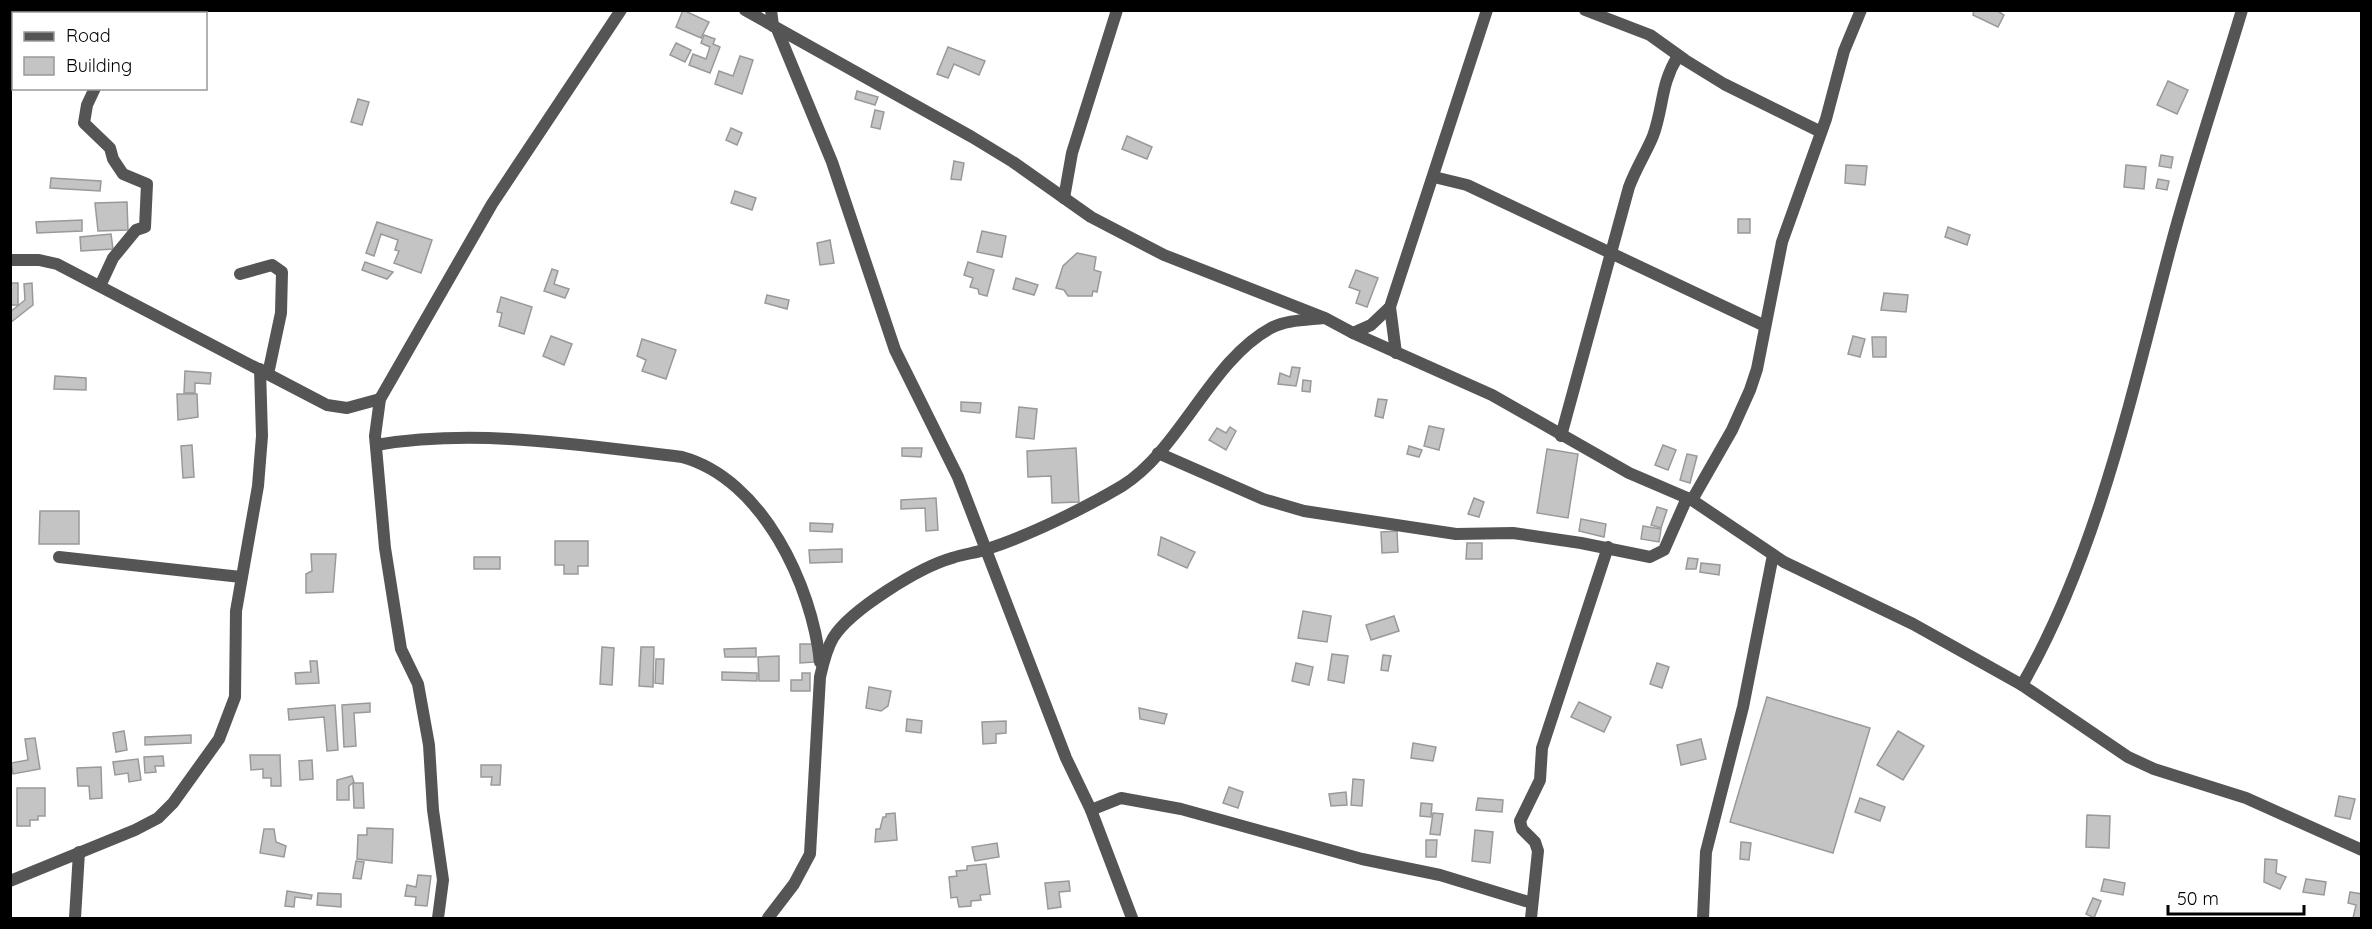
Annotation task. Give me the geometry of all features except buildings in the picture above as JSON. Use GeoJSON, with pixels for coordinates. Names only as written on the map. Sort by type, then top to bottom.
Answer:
{"type":"FeatureCollection","features":[{"type":"Feature","properties":{"kind":"street"},"geometry":{"type":"LineString","coordinates":[[438,918],[442,880],[433,810],[429,745],[418,684],[401,649],[385,548],[375,426],[380,399],[492,204],[621,10]]}},
{"type":"Feature","properties":{"kind":"street"},"geometry":{"type":"LineString","coordinates":[[745,10],[972,137],[1091,217],[1164,255],[1325,318],[1353,333],[1492,395],[1629,473],[1690,499],[1773,555],[1913,624],[2022,685],[2136,761],[2154,770],[2246,798],[2361,850]]}},
{"type":"Feature","properties":{"kind":"street"},"geometry":{"type":"LineString","coordinates":[[771,10],[775,27],[832,162],[895,350],[958,477],[988,549],[1066,758],[1091,810],[1132,918]]}},
{"type":"Feature","properties":{"kind":"street"},"geometry":{"type":"LineString","coordinates":[[1064,198],[1072,153],[1117,10]]}},
{"type":"Feature","properties":{"kind":"street"},"geometry":{"type":"LineString","coordinates":[[1396,352],[1390,307],[1487,10]]}},
{"type":"Feature","properties":{"kind":"street"},"geometry":{"type":"LineString","coordinates":[[1585,10],[1650,35],[1678,56],[1724,84],[1821,132]]}},
{"type":"Feature","properties":{"kind":"street"},"geometry":{"type":"LineString","coordinates":[[1158,453],[1254,495],[1304,511],[1456,534],[1513,533],[1608,547],[1642,556],[1658,554],[1669,541],[1690,499],[1732,429],[1750,390],[1782,242],[1821,132],[1844,51],[1861,10]]}},
{"type":"Feature","properties":{"kind":"street"},"geometry":{"type":"LineString","coordinates":[[2022,685],[2049,636],[2085,544],[2132,401],[2193,161],[2242,10]]}},
{"type":"Feature","properties":{"kind":"street"},"geometry":{"type":"LineString","coordinates":[[1561,436],[1636,165],[1654,133],[1664,82],[1678,56]]}},
{"type":"Feature","properties":{"kind":"street"},"geometry":{"type":"LineString","coordinates":[[94,90],[87,105],[84,123],[110,148],[123,174],[147,184],[145,227],[136,230],[132,237],[120,246],[100,286]]}},
{"type":"Feature","properties":{"kind":"street"},"geometry":{"type":"LineString","coordinates":[[1434,177],[1467,185],[1765,326]]}},
{"type":"Feature","properties":{"kind":"street"},"geometry":{"type":"LineString","coordinates":[[10,260],[39,260],[57,264],[327,405],[347,408],[380,399]]}},
{"type":"Feature","properties":{"kind":"street"},"geometry":{"type":"LineString","coordinates":[[10,881],[158,818],[173,803],[219,739],[231,713],[235,697],[236,611],[258,486],[264,372],[281,314],[282,272],[272,265],[240,274]]}},
{"type":"Feature","properties":{"kind":"street"},"geometry":{"type":"LineString","coordinates":[[1353,333],[1371,325],[1390,307]]}},
{"type":"Feature","properties":{"kind":"street"},"geometry":{"type":"LineString","coordinates":[[821,671],[833,637],[891,588],[950,558],[988,549],[1057,519],[1120,487],[1136,477],[1233,360],[1260,336],[1284,323],[1325,318]]}},
{"type":"Feature","properties":{"kind":"street"},"geometry":{"type":"LineString","coordinates":[[376,445],[455,436],[492,437],[682,457],[714,470],[740,493],[775,530],[806,602],[818,641],[821,671],[810,854],[794,884],[768,918]]}},
{"type":"Feature","properties":{"kind":"street"},"geometry":{"type":"LineString","coordinates":[[1531,918],[1538,851],[1522,829],[1520,821],[1540,780],[1542,748],[1608,547]]}},
{"type":"Feature","properties":{"kind":"street"},"geometry":{"type":"LineString","coordinates":[[1703,918],[1706,852],[1743,707],[1773,555]]}},
{"type":"Feature","properties":{"kind":"street"},"geometry":{"type":"LineString","coordinates":[[59,557],[241,577]]}},
{"type":"Feature","properties":{"kind":"street"},"geometry":{"type":"LineString","coordinates":[[1091,810],[1121,798],[1180,808],[1362,859],[1440,875],[1532,903]]}},
{"type":"Feature","properties":{"kind":"street"},"geometry":{"type":"LineString","coordinates":[[75,918],[80,852]]}}]}
